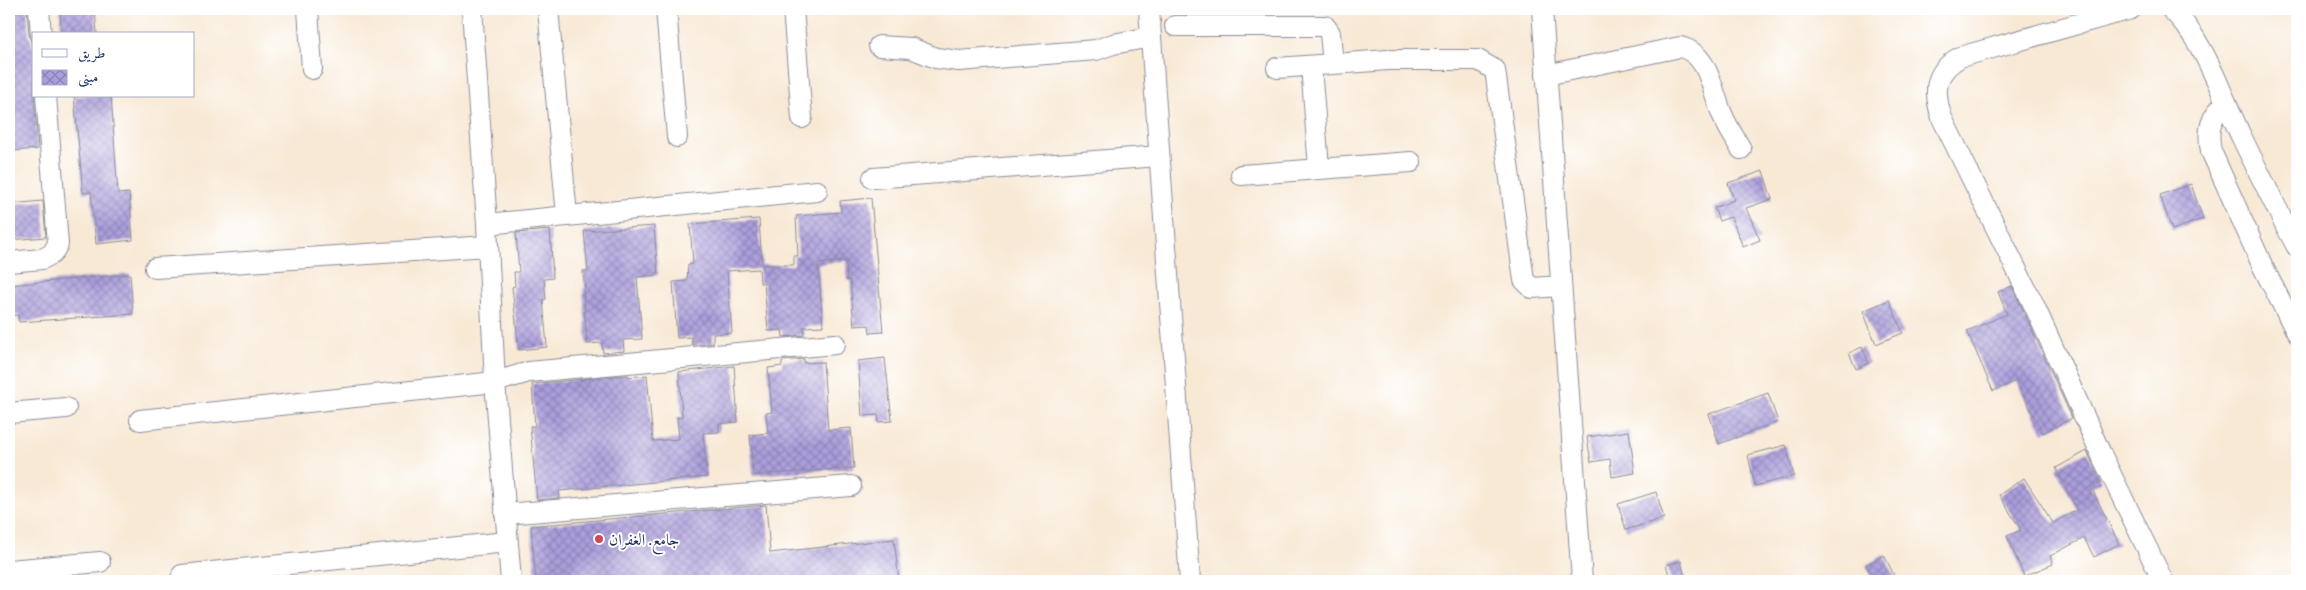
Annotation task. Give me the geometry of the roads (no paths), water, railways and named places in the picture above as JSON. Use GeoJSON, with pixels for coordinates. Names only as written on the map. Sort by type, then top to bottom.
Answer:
{"type":"FeatureCollection","features":[{"type":"Feature","properties":{"kind":"street"},"geometry":{"type":"LineString","coordinates":[[40,9],[41,32]]}},
{"type":"Feature","properties":{"kind":"street"},"geometry":{"type":"LineString","coordinates":[[308,9],[312,69]]}},
{"type":"Feature","properties":{"kind":"street"},"geometry":{"type":"LineString","coordinates":[[472,9],[487,224],[495,382],[511,581]]}},
{"type":"Feature","properties":{"kind":"street"},"geometry":{"type":"LineString","coordinates":[[548,9],[567,216]]}},
{"type":"Feature","properties":{"kind":"street"},"geometry":{"type":"LineString","coordinates":[[666,9],[677,137]]}},
{"type":"Feature","properties":{"kind":"street"},"geometry":{"type":"LineString","coordinates":[[793,9],[802,118]]}},
{"type":"Feature","properties":{"kind":"street"},"geometry":{"type":"LineString","coordinates":[[1149,9],[1190,581]]}},
{"type":"Feature","properties":{"kind":"street"},"geometry":{"type":"LineString","coordinates":[[1542,9],[1582,581]]}},
{"type":"Feature","properties":{"kind":"street"},"geometry":{"type":"LineString","coordinates":[[2131,9],[1960,57],[1948,64],[1940,74],[1936,89],[1937,104],[1942,118],[2034,305],[2102,456],[2163,581]]}},
{"type":"Feature","properties":{"kind":"street"},"geometry":{"type":"LineString","coordinates":[[2171,9],[2183,20],[2207,61],[2297,247]]}},
{"type":"Feature","properties":{"kind":"street"},"geometry":{"type":"LineString","coordinates":[[1176,26],[1325,26],[1330,33],[1333,64]]}},
{"type":"Feature","properties":{"kind":"street"},"geometry":{"type":"LineString","coordinates":[[879,46],[911,48],[936,58],[959,61],[1096,50],[1113,44],[1151,37]]}},
{"type":"Feature","properties":{"kind":"street"},"geometry":{"type":"LineString","coordinates":[[1546,75],[1680,47],[1688,48],[1697,55],[1704,65],[1721,112],[1741,149]]}},
{"type":"Feature","properties":{"kind":"street"},"geometry":{"type":"LineString","coordinates":[[1277,68],[1388,60],[1478,60],[1495,70],[1524,280],[1532,288],[1561,286]]}},
{"type":"Feature","properties":{"kind":"street"},"geometry":{"type":"LineString","coordinates":[[1311,66],[1319,168]]}},
{"type":"Feature","properties":{"kind":"street"},"geometry":{"type":"LineString","coordinates":[[9,262],[42,259],[52,254],[58,244],[46,98]]}},
{"type":"Feature","properties":{"kind":"street"},"geometry":{"type":"LineString","coordinates":[[2226,103],[2216,111],[2210,124],[2208,137],[2211,152],[2263,267],[2297,333]]}},
{"type":"Feature","properties":{"kind":"street"},"geometry":{"type":"LineString","coordinates":[[873,178],[1159,156]]}},
{"type":"Feature","properties":{"kind":"street"},"geometry":{"type":"LineString","coordinates":[[1241,175],[1411,162]]}},
{"type":"Feature","properties":{"kind":"street"},"geometry":{"type":"LineString","coordinates":[[487,224],[816,191]]}},
{"type":"Feature","properties":{"kind":"street"},"geometry":{"type":"LineString","coordinates":[[155,268],[488,246]]}},
{"type":"Feature","properties":{"kind":"street"},"geometry":{"type":"LineString","coordinates":[[140,420],[495,382],[529,372],[835,344]]}},
{"type":"Feature","properties":{"kind":"street"},"geometry":{"type":"LineString","coordinates":[[9,413],[66,408]]}},
{"type":"Feature","properties":{"kind":"street"},"geometry":{"type":"LineString","coordinates":[[505,514],[851,486]]}},
{"type":"Feature","properties":{"kind":"street"},"geometry":{"type":"LineString","coordinates":[[182,574],[507,542]]}},
{"type":"Feature","properties":{"kind":"street"},"geometry":{"type":"LineString","coordinates":[[9,570],[100,562]]}},
{"type":"Feature","properties":{"kind":"place","name":"جامع. الغفران"},"geometry":{"type":"Point","coordinates":[599,539]}}]}
